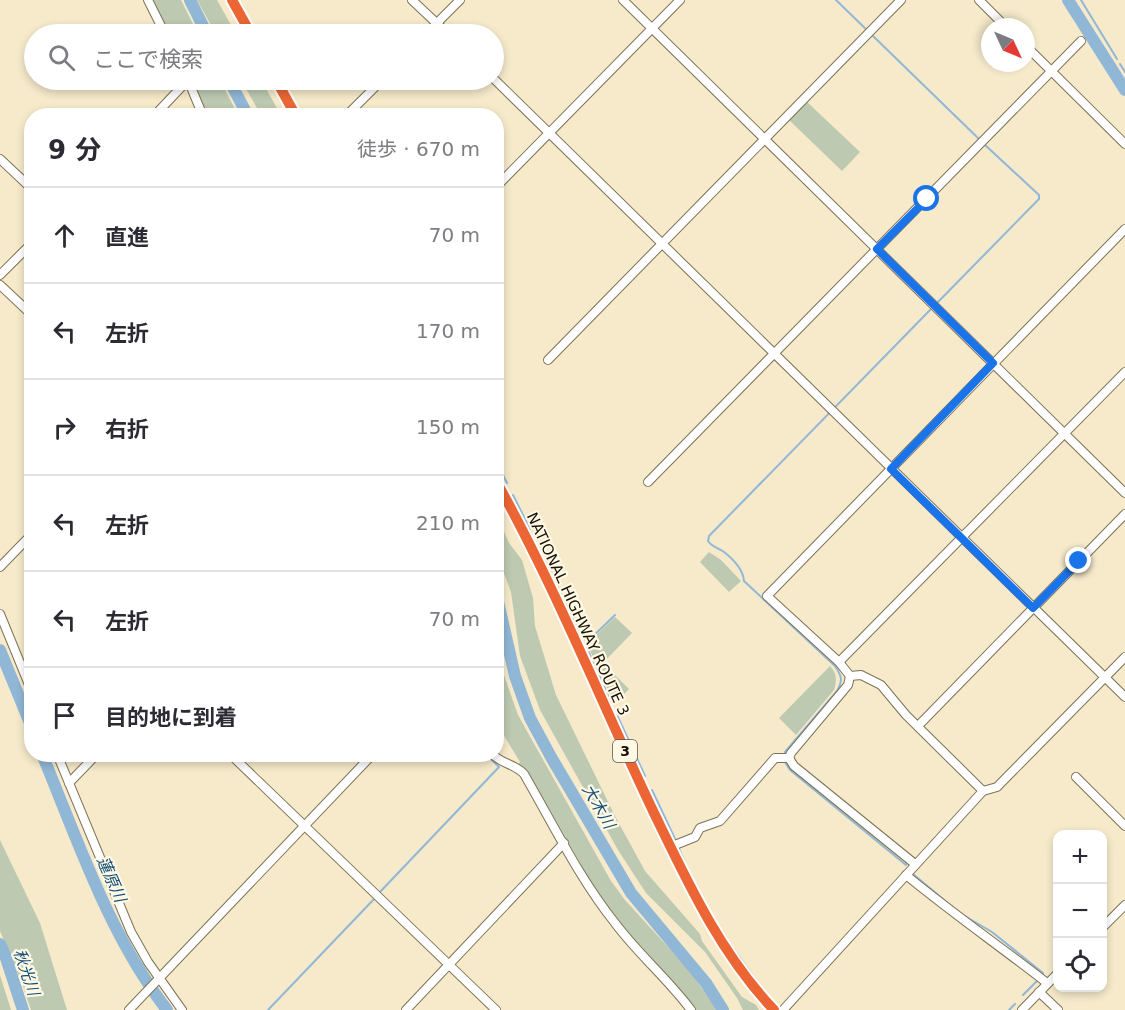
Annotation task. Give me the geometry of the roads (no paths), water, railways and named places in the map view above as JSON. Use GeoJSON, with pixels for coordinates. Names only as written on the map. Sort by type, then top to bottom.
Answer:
{"type":"FeatureCollection","features":[{"type":"Feature","properties":{"kind":"highway"},"geometry":{"type":"LineString","coordinates":[[232,0],[245,24]]}},
{"type":"Feature","properties":{"kind":"highway"},"geometry":{"type":"LineString","coordinates":[[282,90],[292,108]]}},
{"type":"Feature","properties":{"kind":"highway","name":"NATIONAL HIGHWAY ROUTE 3"},"geometry":{"type":"LineString","coordinates":[[504,495],[568,625],[684,876],[715,934],[743,974],[774,1010]]}},
{"type":"Feature","properties":{"kind":"street"},"geometry":{"type":"LineString","coordinates":[[148,0],[160,24]]}},
{"type":"Feature","properties":{"kind":"street"},"geometry":{"type":"LineString","coordinates":[[412,0],[437,24],[460,0]]}},
{"type":"Feature","properties":{"kind":"street"},"geometry":{"type":"LineString","coordinates":[[623,0],[1125,492]]}},
{"type":"Feature","properties":{"kind":"street"},"geometry":{"type":"LineString","coordinates":[[504,180],[680,0]]}},
{"type":"Feature","properties":{"kind":"street"},"geometry":{"type":"LineString","coordinates":[[548,360],[901,0]]}},
{"type":"Feature","properties":{"kind":"street"},"geometry":{"type":"LineString","coordinates":[[979,0],[997,18]]}},
{"type":"Feature","properties":{"kind":"street"},"geometry":{"type":"LineString","coordinates":[[648,482],[1081,41]]}},
{"type":"Feature","properties":{"kind":"street"},"geometry":{"type":"LineString","coordinates":[[1035,55],[1125,144]]}},
{"type":"Feature","properties":{"kind":"street"},"geometry":{"type":"LineString","coordinates":[[504,89],[1125,698]]}},
{"type":"Feature","properties":{"kind":"street"},"geometry":{"type":"LineString","coordinates":[[162,108],[179,90]]}},
{"type":"Feature","properties":{"kind":"street"},"geometry":{"type":"LineString","coordinates":[[192,90],[200,108]]}},
{"type":"Feature","properties":{"kind":"street"},"geometry":{"type":"LineString","coordinates":[[354,108],[372,90]]}},
{"type":"Feature","properties":{"kind":"street"},"geometry":{"type":"LineString","coordinates":[[0,159],[24,182]]}},
{"type":"Feature","properties":{"kind":"street"},"geometry":{"type":"LineString","coordinates":[[850,676],[839,662],[767,596],[1125,229]]}},
{"type":"Feature","properties":{"kind":"street"},"geometry":{"type":"LineString","coordinates":[[0,275],[24,251]]}},
{"type":"Feature","properties":{"kind":"street"},"geometry":{"type":"LineString","coordinates":[[0,285],[24,308]]}},
{"type":"Feature","properties":{"kind":"street"},"geometry":{"type":"LineString","coordinates":[[839,662],[1125,372]]}},
{"type":"Feature","properties":{"kind":"street"},"geometry":{"type":"LineString","coordinates":[[918,726],[1125,514]]}},
{"type":"Feature","properties":{"kind":"street"},"geometry":{"type":"LineString","coordinates":[[0,567],[24,542]]}},
{"type":"Feature","properties":{"kind":"street"},"geometry":{"type":"LineString","coordinates":[[0,614],[24,672]]}},
{"type":"Feature","properties":{"kind":"street"},"geometry":{"type":"LineString","coordinates":[[783,1010],[983,791],[997,787],[1125,657]]}},
{"type":"Feature","properties":{"kind":"street"},"geometry":{"type":"LineString","coordinates":[[850,676],[861,675],[881,685],[983,791]]}},
{"type":"Feature","properties":{"kind":"street"},"geometry":{"type":"LineString","coordinates":[[785,758],[848,685],[850,676]]}},
{"type":"Feature","properties":{"kind":"street"},"geometry":{"type":"LineString","coordinates":[[670,847],[695,837],[700,828],[720,821],[775,758],[785,758],[915,864]]}},
{"type":"Feature","properties":{"kind":"street"},"geometry":{"type":"LineString","coordinates":[[60,762],[131,932],[182,1010]]}},
{"type":"Feature","properties":{"kind":"street"},"geometry":{"type":"LineString","coordinates":[[69,783],[89,762]]}},
{"type":"Feature","properties":{"kind":"street"},"geometry":{"type":"LineString","coordinates":[[238,762],[496,1010]]}},
{"type":"Feature","properties":{"kind":"street"},"geometry":{"type":"LineString","coordinates":[[129,1010],[365,762]]}},
{"type":"Feature","properties":{"kind":"street"},"geometry":{"type":"LineString","coordinates":[[504,762],[515,766],[524,774],[585,880],[615,923],[686,1008]]}},
{"type":"Feature","properties":{"kind":"street"},"geometry":{"type":"LineString","coordinates":[[1076,777],[1125,826]]}},
{"type":"Feature","properties":{"kind":"street"},"geometry":{"type":"LineString","coordinates":[[406,1010],[564,843]]}},
{"type":"Feature","properties":{"kind":"street"},"geometry":{"type":"LineString","coordinates":[[906,875],[952,913],[1047,983]]}},
{"type":"Feature","properties":{"kind":"street"},"geometry":{"type":"LineString","coordinates":[[1107,923],[1125,905]]}},
{"type":"Feature","properties":{"kind":"street"},"geometry":{"type":"LineString","coordinates":[[1022,1010],[1053,978]]}},
{"type":"Feature","properties":{"kind":"street"},"geometry":{"type":"LineString","coordinates":[[1039,992],[1058,1010]]}},
{"type":"Feature","properties":{"kind":"waterway","name":"大木川"},"geometry":{"type":"LineString","coordinates":[[190,0],[202,24]]}},
{"type":"Feature","properties":{"kind":"waterway"},"geometry":{"type":"LineString","coordinates":[[836,0],[980,140]]}},
{"type":"Feature","properties":{"kind":"waterway"},"geometry":{"type":"LineString","coordinates":[[1068,0],[1125,90]]}},
{"type":"Feature","properties":{"kind":"waterway"},"geometry":{"type":"LineString","coordinates":[[1081,0],[1117,59]]}},
{"type":"Feature","properties":{"kind":"waterway"},"geometry":{"type":"LineString","coordinates":[[1120,64],[1125,72]]}},
{"type":"Feature","properties":{"kind":"waterway","name":"大木川"},"geometry":{"type":"LineString","coordinates":[[234,90],[244,108]]}},
{"type":"Feature","properties":{"kind":"waterway"},"geometry":{"type":"LineString","coordinates":[[936,304],[1039,199],[1039,195],[984,144]]}},
{"type":"Feature","properties":{"kind":"waterway"},"geometry":{"type":"LineString","coordinates":[[906,865],[790,770],[785,762],[785,752],[837,691],[841,681],[840,676],[835,666],[744,581],[740,569],[731,558],[708,541],[709,536],[932,308]]}},
{"type":"Feature","properties":{"kind":"waterway"},"geometry":{"type":"LineString","coordinates":[[504,477],[507,483]]}},
{"type":"Feature","properties":{"kind":"waterway"},"geometry":{"type":"LineString","coordinates":[[513,495],[530,529]]}},
{"type":"Feature","properties":{"kind":"waterway"},"geometry":{"type":"LineString","coordinates":[[543,558],[550,572]]}},
{"type":"Feature","properties":{"kind":"waterway"},"geometry":{"type":"LineString","coordinates":[[556,584],[582,638]]}},
{"type":"Feature","properties":{"kind":"waterway"},"geometry":{"type":"LineString","coordinates":[[611,702],[585,644],[615,615]]}},
{"type":"Feature","properties":{"kind":"waterway","name":"大木川"},"geometry":{"type":"LineString","coordinates":[[504,628],[515,676],[530,718],[551,757],[631,893],[706,983],[723,1010]]}},
{"type":"Feature","properties":{"kind":"waterway","name":"蓮原川"},"geometry":{"type":"LineString","coordinates":[[0,650],[24,708]]}},
{"type":"Feature","properties":{"kind":"waterway"},"geometry":{"type":"LineString","coordinates":[[617,715],[645,776]]}},
{"type":"Feature","properties":{"kind":"waterway","name":"蓮原川"},"geometry":{"type":"LineString","coordinates":[[45,762],[111,919],[146,981],[167,1010]]}},
{"type":"Feature","properties":{"kind":"waterway"},"geometry":{"type":"LineString","coordinates":[[379,893],[499,767],[494,762]]}},
{"type":"Feature","properties":{"kind":"waterway"},"geometry":{"type":"LineString","coordinates":[[652,790],[676,841]]}},
{"type":"Feature","properties":{"kind":"waterway"},"geometry":{"type":"LineString","coordinates":[[679,849],[689,872]]}},
{"type":"Feature","properties":{"kind":"waterway"},"geometry":{"type":"LineString","coordinates":[[913,874],[956,910]]}},
{"type":"Feature","properties":{"kind":"waterway"},"geometry":{"type":"LineString","coordinates":[[268,1010],[375,898]]}},
{"type":"Feature","properties":{"kind":"waterway"},"geometry":{"type":"LineString","coordinates":[[963,915],[992,932],[1043,973]]}},
{"type":"Feature","properties":{"kind":"waterway"},"geometry":{"type":"LineString","coordinates":[[719,927],[727,939]]}},
{"type":"Feature","properties":{"kind":"waterway","name":"秋光川"},"geometry":{"type":"LineString","coordinates":[[0,944],[23,1010]]}},
{"type":"Feature","properties":{"kind":"waterway"},"geometry":{"type":"LineString","coordinates":[[733,948],[758,983]]}},
{"type":"Feature","properties":{"kind":"waterway"},"geometry":{"type":"LineString","coordinates":[[1023,995],[1037,981]]}},
{"type":"Feature","properties":{"kind":"waterway"},"geometry":{"type":"LineString","coordinates":[[1009,1010],[1015,1004]]}}]}
